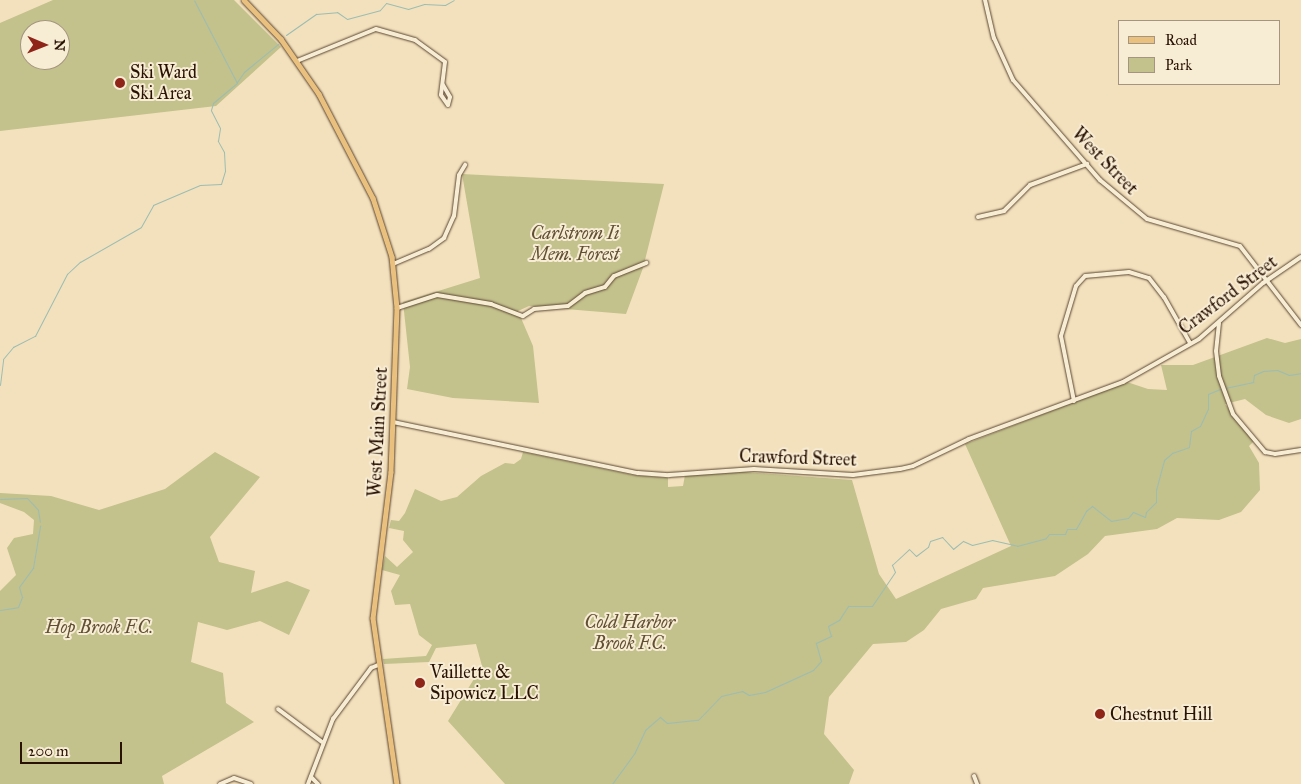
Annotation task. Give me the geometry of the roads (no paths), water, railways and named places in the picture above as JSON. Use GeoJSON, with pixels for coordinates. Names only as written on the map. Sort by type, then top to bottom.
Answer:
{"type":"FeatureCollection","features":[{"type":"Feature","properties":{"kind":"main road","name":"West Main Street"},"geometry":{"type":"LineString","coordinates":[[244,0],[298,61],[319,94],[374,198],[393,264],[397,308],[393,422],[388,498],[373,598],[378,665],[397,784]]}},
{"type":"Feature","properties":{"kind":"street","name":"West Street"},"geometry":{"type":"LineString","coordinates":[[985,0],[994,38],[1013,80],[1100,180],[1139,214],[1155,222],[1237,244],[1268,280],[1301,325]]}},
{"type":"Feature","properties":{"kind":"street"},"geometry":{"type":"LineString","coordinates":[[298,61],[376,29],[415,40],[445,62],[443,85]]}},
{"type":"Feature","properties":{"kind":"street"},"geometry":{"type":"LineString","coordinates":[[978,217],[1004,211],[1030,185],[1087,164]]}},
{"type":"Feature","properties":{"kind":"street"},"geometry":{"type":"LineString","coordinates":[[393,264],[429,249],[444,238],[454,216],[459,175],[465,165]]}},
{"type":"Feature","properties":{"kind":"street","name":"Crawford Street"},"geometry":{"type":"LineString","coordinates":[[393,422],[638,473],[673,475],[741,469],[853,475],[913,466],[959,443],[1118,385],[1190,344],[1219,324],[1268,280],[1301,257]]}},
{"type":"Feature","properties":{"kind":"street"},"geometry":{"type":"LineString","coordinates":[[397,308],[437,295],[491,304],[523,316],[534,309],[568,306],[586,293],[605,287],[614,276],[647,262]]}},
{"type":"Feature","properties":{"kind":"street"},"geometry":{"type":"LineString","coordinates":[[1074,401],[1061,336],[1076,286],[1086,276],[1129,272],[1148,278],[1164,297],[1190,344]]}},
{"type":"Feature","properties":{"kind":"street"},"geometry":{"type":"LineString","coordinates":[[1219,324],[1216,343],[1219,376],[1233,414],[1266,452],[1275,454],[1301,450]]}},
{"type":"Feature","properties":{"kind":"street"},"geometry":{"type":"LineString","coordinates":[[308,784],[322,742],[339,710],[371,668],[378,665]]}},
{"type":"Feature","properties":{"kind":"street"},"geometry":{"type":"LineString","coordinates":[[278,709],[322,742]]}},
{"type":"Feature","properties":{"kind":"street"},"geometry":{"type":"LineString","coordinates":[[974,776],[977,784]]}},
{"type":"Feature","properties":{"kind":"street"},"geometry":{"type":"LineString","coordinates":[[311,777],[318,784]]}},
{"type":"Feature","properties":{"kind":"street"},"geometry":{"type":"LineString","coordinates":[[220,784],[234,778],[251,784]]}},
{"type":"Feature","properties":{"kind":"waterway"},"geometry":{"type":"LineString","coordinates":[[0,385],[3,359],[13,347],[35,336],[67,274],[80,262],[141,227],[153,205],[200,185],[221,184],[225,171],[224,152],[218,141],[220,128],[211,110],[213,103],[237,83],[194,0]]}},
{"type":"Feature","properties":{"kind":"waterway"},"geometry":{"type":"LineString","coordinates":[[286,35],[316,14],[337,12],[347,19],[380,10],[386,3],[408,9],[424,4],[445,5],[454,0]]}},
{"type":"Feature","properties":{"kind":"waterway"},"geometry":{"type":"LineString","coordinates":[[237,82],[244,72],[278,44]]}},
{"type":"Feature","properties":{"kind":"waterway"},"geometry":{"type":"LineString","coordinates":[[1225,388],[1253,382],[1254,375],[1263,371],[1277,370],[1289,375],[1301,373]]}},
{"type":"Feature","properties":{"kind":"waterway"},"geometry":{"type":"LineString","coordinates":[[612,784],[634,754],[645,730],[660,717],[667,723],[698,720],[721,696],[742,691],[749,695],[765,692],[813,670],[821,661],[816,643],[831,636],[828,626],[839,620],[848,606],[872,606],[895,572],[892,565],[909,549],[916,556],[928,547],[930,541],[942,537],[953,549],[963,541],[972,545],[992,540],[1017,546],[1046,538],[1049,534],[1065,534],[1067,529],[1076,529],[1086,511],[1092,506],[1111,521],[1128,518],[1133,512],[1145,517],[1146,512],[1156,502],[1156,490],[1164,460],[1172,453],[1189,447],[1191,431],[1200,426],[1208,409],[1208,394],[1220,389]]}},
{"type":"Feature","properties":{"kind":"waterway"},"geometry":{"type":"LineString","coordinates":[[0,499],[27,498],[38,510],[40,522]]}},
{"type":"Feature","properties":{"kind":"waterway"},"geometry":{"type":"LineString","coordinates":[[0,610],[18,607],[22,597],[19,587],[33,568],[40,526]]}},
{"type":"Feature","properties":{"kind":"place","name":"Ski Ward Ski Area"},"geometry":{"type":"Point","coordinates":[120,83]}},
{"type":"Feature","properties":{"kind":"place","name":"Vaillette & Sipowicz LLC"},"geometry":{"type":"Point","coordinates":[420,683]}},
{"type":"Feature","properties":{"kind":"place","name":"Chestnut Hill"},"geometry":{"type":"Point","coordinates":[1100,714]}},
{"type":"Feature","properties":{"kind":"park label","name":"Carlstrom Ii Mem. Forest"},"geometry":{"type":"Point","coordinates":[575,244]}},
{"type":"Feature","properties":{"kind":"park label","name":"Hop Brook F.C."},"geometry":{"type":"Point","coordinates":[99,627]}},
{"type":"Feature","properties":{"kind":"park label","name":"Cold Harbor Brook F.C."},"geometry":{"type":"Point","coordinates":[630,633]}}]}
